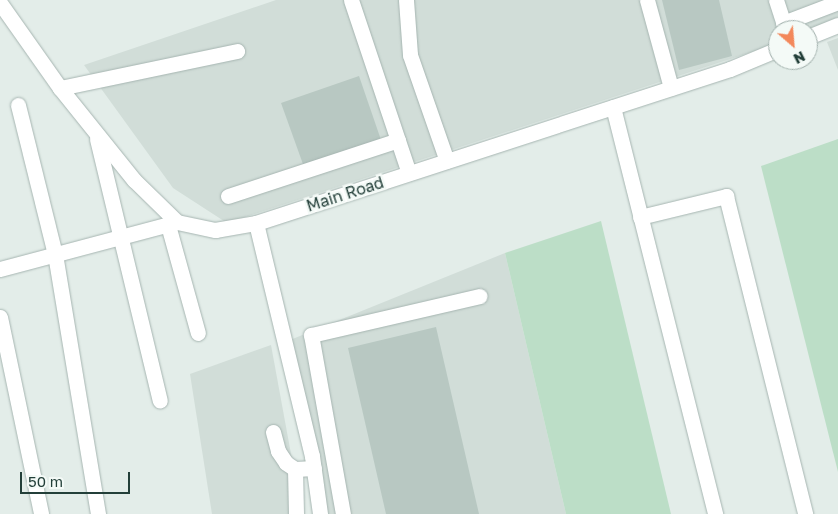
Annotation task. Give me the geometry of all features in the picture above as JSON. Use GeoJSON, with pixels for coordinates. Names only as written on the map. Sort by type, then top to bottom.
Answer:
{"type":"FeatureCollection","features":[{"type":"Feature","properties":{"kind":"street"},"geometry":{"type":"LineString","coordinates":[[351,0],[409,173]]}},
{"type":"Feature","properties":{"kind":"street"},"geometry":{"type":"LineString","coordinates":[[406,0],[410,55],[447,161]]}},
{"type":"Feature","properties":{"kind":"street"},"geometry":{"type":"LineString","coordinates":[[647,0],[671,88]]}},
{"type":"Feature","properties":{"kind":"street"},"geometry":{"type":"LineString","coordinates":[[776,0],[783,20]]}},
{"type":"Feature","properties":{"kind":"street"},"geometry":{"type":"LineString","coordinates":[[800,20],[838,2]]}},
{"type":"Feature","properties":{"kind":"street"},"geometry":{"type":"LineString","coordinates":[[0,3],[6,22],[96,135],[172,223],[198,333]]}},
{"type":"Feature","properties":{"kind":"street"},"geometry":{"type":"LineString","coordinates":[[818,33],[838,25]]}},
{"type":"Feature","properties":{"kind":"street"},"geometry":{"type":"LineString","coordinates":[[60,88],[237,51]]}},
{"type":"Feature","properties":{"kind":"street","name":"Main Road"},"geometry":{"type":"LineString","coordinates":[[172,223],[215,230],[256,223],[671,88],[768,53]]}},
{"type":"Feature","properties":{"kind":"street"},"geometry":{"type":"LineString","coordinates":[[18,105],[55,254],[98,514]]}},
{"type":"Feature","properties":{"kind":"street"},"geometry":{"type":"LineString","coordinates":[[613,107],[715,514]]}},
{"type":"Feature","properties":{"kind":"street"},"geometry":{"type":"LineString","coordinates":[[96,135],[160,401]]}},
{"type":"Feature","properties":{"kind":"street"},"geometry":{"type":"LineString","coordinates":[[228,196],[398,140]]}},
{"type":"Feature","properties":{"kind":"street"},"geometry":{"type":"LineString","coordinates":[[640,217],[726,196],[805,514]]}},
{"type":"Feature","properties":{"kind":"street"},"geometry":{"type":"LineString","coordinates":[[0,269],[172,223]]}},
{"type":"Feature","properties":{"kind":"street"},"geometry":{"type":"LineString","coordinates":[[256,223],[314,468],[320,514]]}},
{"type":"Feature","properties":{"kind":"street"},"geometry":{"type":"LineString","coordinates":[[343,514],[311,335],[480,296]]}},
{"type":"Feature","properties":{"kind":"street"},"geometry":{"type":"LineString","coordinates":[[0,317],[41,514]]}},
{"type":"Feature","properties":{"kind":"street"},"geometry":{"type":"LineString","coordinates":[[273,432],[278,451],[286,464],[294,469],[314,468]]}},
{"type":"Feature","properties":{"kind":"street"},"geometry":{"type":"LineString","coordinates":[[294,469],[296,514]]}},
{"type":"Feature","properties":{"kind":"shaded area"},"geometry":{"type":"Polygon","coordinates":[[[276,0],[838,0],[838,17],[818,25],[818,20],[768,20],[767,47],[227,223],[173,188],[84,65],[276,0]]]}},
{"type":"Feature","properties":{"kind":"shaded area"},"geometry":{"type":"Polygon","coordinates":[[[838,38],[838,70],[827,42],[838,38]]]}},
{"type":"Feature","properties":{"kind":"shaded area"},"geometry":{"type":"Polygon","coordinates":[[[505,253],[566,514],[322,514],[290,340],[505,253]]]}},
{"type":"Feature","properties":{"kind":"shaded area"},"geometry":{"type":"Polygon","coordinates":[[[271,345],[302,514],[212,514],[190,374],[271,345]]]}},
{"type":"Feature","properties":{"kind":"green space"},"geometry":{"type":"Polygon","coordinates":[[[838,139],[838,472],[761,166],[838,139]]]}},
{"type":"Feature","properties":{"kind":"green space"},"geometry":{"type":"Polygon","coordinates":[[[601,221],[671,514],[566,514],[505,253],[601,221]]]}},
{"type":"Feature","properties":{"kind":"building"},"geometry":{"type":"Polygon","coordinates":[[[662,0],[719,0],[732,56],[679,70],[662,0]]]}},
{"type":"Feature","properties":{"kind":"building"},"geometry":{"type":"Polygon","coordinates":[[[359,76],[381,140],[304,167],[281,103],[359,76]]]}},
{"type":"Feature","properties":{"kind":"building"},"geometry":{"type":"Polygon","coordinates":[[[436,327],[479,514],[386,514],[348,348],[436,327]]]}}]}
